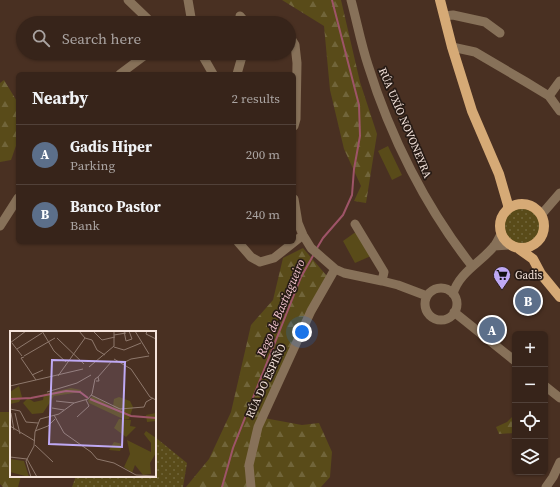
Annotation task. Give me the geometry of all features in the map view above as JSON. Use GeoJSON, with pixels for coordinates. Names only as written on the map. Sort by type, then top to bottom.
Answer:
{"type":"FeatureCollection","features":[{"type":"Feature","properties":{"kind":"main road"},"geometry":{"type":"LineString","coordinates":[[440,0],[452,47],[472,111],[499,174],[508,209]]}},
{"type":"Feature","properties":{"kind":"main road"},"geometry":{"type":"LineString","coordinates":[[499,174],[512,194],[519,201],[535,209],[544,222],[543,232],[536,244],[531,247],[514,247]]}},
{"type":"Feature","properties":{"kind":"main road"},"geometry":{"type":"LineString","coordinates":[[528,205],[517,205],[508,209],[503,214],[499,227],[501,234],[504,240],[533,259],[541,274],[560,297]]}},
{"type":"Feature","properties":{"kind":"main road"},"geometry":{"type":"LineString","coordinates":[[536,244],[536,249],[550,285]]}},
{"type":"Feature","properties":{"kind":"street"},"geometry":{"type":"LineString","coordinates":[[128,0],[145,16]]}},
{"type":"Feature","properties":{"kind":"street"},"geometry":{"type":"LineString","coordinates":[[188,0],[191,16]]}},
{"type":"Feature","properties":{"kind":"street","name":"RÚA UXÍO NOVONEYRA"},"geometry":{"type":"LineString","coordinates":[[351,0],[367,64],[380,100],[413,176],[446,230],[472,266]]}},
{"type":"Feature","properties":{"kind":"street"},"geometry":{"type":"LineString","coordinates":[[444,16],[453,15],[485,22],[500,33]]}},
{"type":"Feature","properties":{"kind":"street"},"geometry":{"type":"LineString","coordinates":[[452,47],[475,52],[549,96],[560,111]]}},
{"type":"Feature","properties":{"kind":"street"},"geometry":{"type":"LineString","coordinates":[[296,54],[296,119]]}},
{"type":"Feature","properties":{"kind":"street"},"geometry":{"type":"LineString","coordinates":[[123,72],[139,60]]}},
{"type":"Feature","properties":{"kind":"street"},"geometry":{"type":"LineString","coordinates":[[205,60],[212,72]]}},
{"type":"Feature","properties":{"kind":"street"},"geometry":{"type":"LineString","coordinates":[[238,72],[241,60]]}},
{"type":"Feature","properties":{"kind":"street"},"geometry":{"type":"LineString","coordinates":[[549,96],[560,81]]}},
{"type":"Feature","properties":{"kind":"street"},"geometry":{"type":"LineString","coordinates":[[540,215],[560,193]]}},
{"type":"Feature","properties":{"kind":"street"},"geometry":{"type":"LineString","coordinates":[[0,226],[16,201]]}},
{"type":"Feature","properties":{"kind":"street"},"geometry":{"type":"LineString","coordinates":[[296,212],[298,223],[311,248],[335,269],[344,273],[382,281],[427,296]]}},
{"type":"Feature","properties":{"kind":"street"},"geometry":{"type":"LineString","coordinates":[[356,224],[384,272],[382,281]]}},
{"type":"Feature","properties":{"kind":"street"},"geometry":{"type":"LineString","coordinates":[[451,289],[456,303],[454,312],[451,316],[442,320],[433,318],[425,306],[427,296],[435,289],[451,289],[472,266],[494,246],[501,234]]}},
{"type":"Feature","properties":{"kind":"street"},"geometry":{"type":"LineString","coordinates":[[296,241],[303,235]]}},
{"type":"Feature","properties":{"kind":"street"},"geometry":{"type":"LineString","coordinates":[[240,244],[251,257],[260,262],[274,258],[292,244]]}},
{"type":"Feature","properties":{"kind":"street"},"geometry":{"type":"LineString","coordinates":[[494,246],[514,247]]}},
{"type":"Feature","properties":{"kind":"street","name":"RÚA DO ESPIÑO"},"geometry":{"type":"LineString","coordinates":[[251,487],[248,465],[258,427],[312,311],[335,269]]}},
{"type":"Feature","properties":{"kind":"street"},"geometry":{"type":"LineString","coordinates":[[454,312],[512,359]]}},
{"type":"Feature","properties":{"kind":"street"},"geometry":{"type":"LineString","coordinates":[[548,388],[560,398]]}},
{"type":"Feature","properties":{"kind":"street"},"geometry":{"type":"LineString","coordinates":[[546,487],[553,477],[560,462]]}},
{"type":"Feature","properties":{"kind":"street"},"geometry":{"type":"LineString","coordinates":[[553,477],[560,484]]}},
{"type":"Feature","properties":{"kind":"green space"},"geometry":{"type":"Polygon","coordinates":[[[282,0],[341,0],[360,82],[377,134],[366,203],[354,201],[361,186],[344,149],[330,90],[324,26],[282,0]]]}},
{"type":"Feature","properties":{"kind":"green space"},"geometry":{"type":"Polygon","coordinates":[[[4,80],[16,100],[16,146],[11,160],[0,162],[0,83],[4,80]]]}},
{"type":"Feature","properties":{"kind":"green space"},"geometry":{"type":"Polygon","coordinates":[[[388,146],[402,175],[392,180],[378,151],[388,146]]]}},
{"type":"Feature","properties":{"kind":"green space"},"geometry":{"type":"Polygon","coordinates":[[[526,208],[535,213],[539,219],[539,233],[535,239],[526,244],[518,244],[509,239],[505,233],[504,222],[509,213],[515,209],[526,208]]]}},
{"type":"Feature","properties":{"kind":"green space"},"geometry":{"type":"Polygon","coordinates":[[[357,231],[371,256],[355,263],[343,241],[357,231]]]}},
{"type":"Feature","properties":{"kind":"green space"},"geometry":{"type":"Polygon","coordinates":[[[303,248],[332,282],[301,338],[264,418],[302,425],[319,423],[332,452],[330,477],[321,487],[186,487],[209,459],[231,412],[251,325],[273,300],[283,258],[303,248]]]}},
{"type":"Feature","properties":{"kind":"green space"},"geometry":{"type":"Polygon","coordinates":[[[0,412],[10,412],[10,477],[21,477],[18,487],[3,487],[0,484],[0,412]]]}},
{"type":"Feature","properties":{"kind":"green space"},"geometry":{"type":"Polygon","coordinates":[[[512,417],[512,433],[499,434],[496,427],[507,422],[512,417]]]}},
{"type":"Feature","properties":{"kind":"green space"},"geometry":{"type":"Polygon","coordinates":[[[156,438],[187,463],[183,487],[72,487],[76,477],[156,477],[156,438]]]}},
{"type":"Feature","properties":{"kind":"waterway","name":"Rego de Bastiagueiro"},"geometry":{"type":"LineString","coordinates":[[317,248],[323,238],[343,215],[352,195],[354,169],[360,136],[359,105],[332,0]]}},
{"type":"Feature","properties":{"kind":"waterway","name":"Rego de Bastiagueiro"},"geometry":{"type":"LineString","coordinates":[[222,487],[233,448],[301,277],[314,254]]}},
{"type":"Feature","properties":{"kind":"place","name":"Gadis"},"geometry":{"type":"Point","coordinates":[502,290]}},
{"type":"Feature","properties":{"kind":"place","name":"Banco Pastor"},"geometry":{"type":"Point","coordinates":[528,301]}},
{"type":"Feature","properties":{"kind":"place","name":"Gadis Hiper"},"geometry":{"type":"Point","coordinates":[492,330]}}]}
